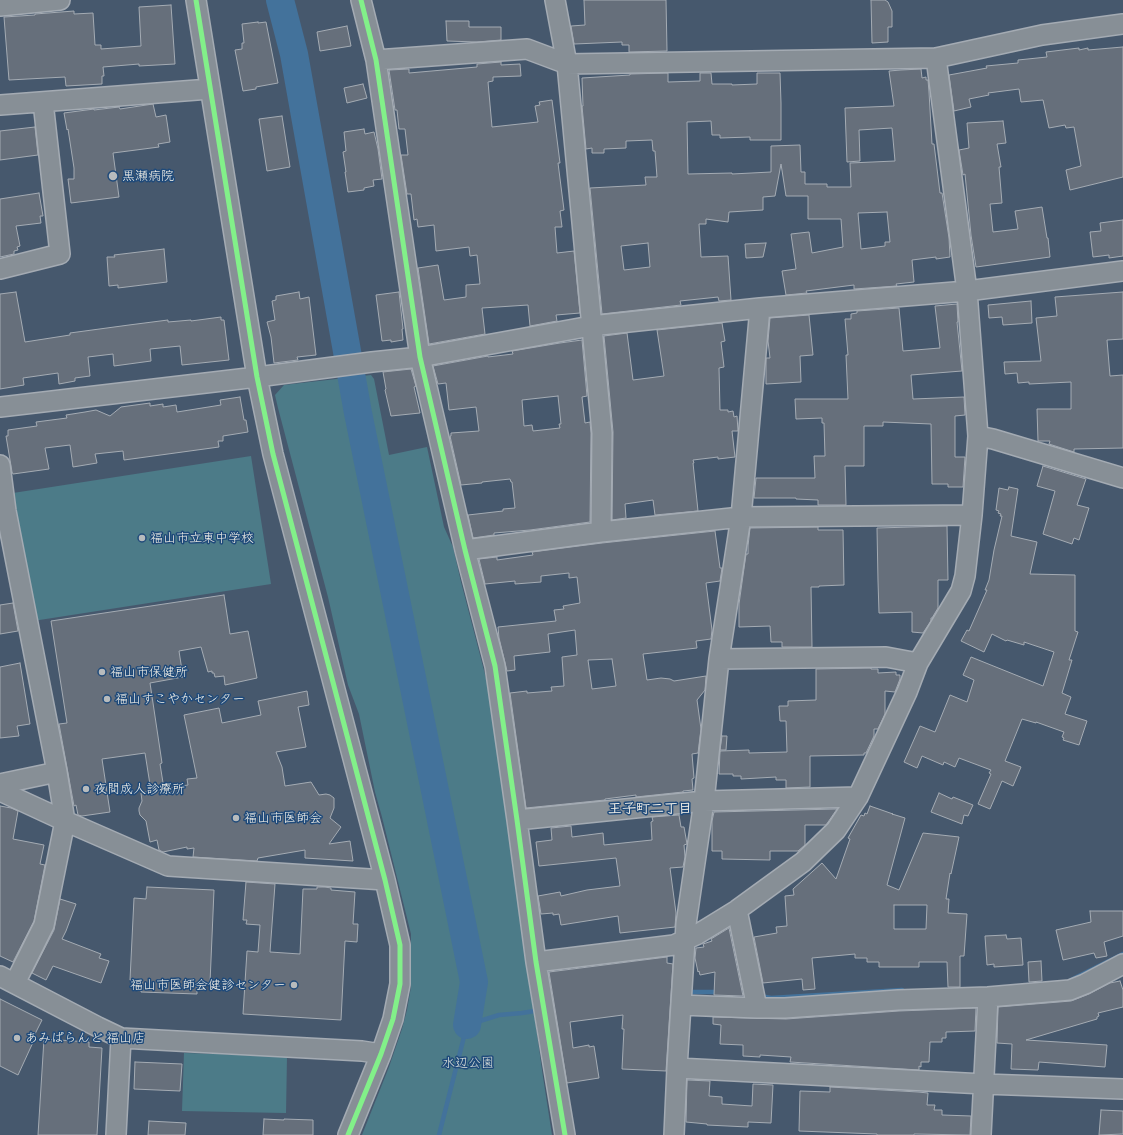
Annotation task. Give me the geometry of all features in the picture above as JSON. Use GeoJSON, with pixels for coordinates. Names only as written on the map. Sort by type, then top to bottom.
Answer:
{"type":"FeatureCollection","features":[{"type":"Feature","properties":{"kind":"street"},"geometry":{"type":"LineString","coordinates":[[0,6],[60,0]]}},
{"type":"Feature","properties":{"kind":"street"},"geometry":{"type":"LineString","coordinates":[[196,0],[257,377],[273,454],[400,945],[400,984],[392,1019],[381,1054],[348,1135]]}},
{"type":"Feature","properties":{"kind":"street"},"geometry":{"type":"LineString","coordinates":[[361,0],[376,60],[420,357],[465,550],[495,666],[536,962],[565,1135]]}},
{"type":"Feature","properties":{"kind":"street"},"geometry":{"type":"LineString","coordinates":[[555,0],[567,64],[602,433],[602,532]]}},
{"type":"Feature","properties":{"kind":"street"},"geometry":{"type":"LineString","coordinates":[[376,60],[527,50],[567,64],[936,58],[1042,35],[1123,24]]}},
{"type":"Feature","properties":{"kind":"street"},"geometry":{"type":"LineString","coordinates":[[536,962],[674,945],[698,934],[737,910],[803,862],[836,830],[858,798],[907,692],[918,663],[960,592],[965,576],[972,515],[978,436],[967,291],[936,58]]}},
{"type":"Feature","properties":{"kind":"street"},"geometry":{"type":"LineString","coordinates":[[0,105],[210,89]]}},
{"type":"Feature","properties":{"kind":"street"},"geometry":{"type":"LineString","coordinates":[[0,268],[60,254],[43,102]]}},
{"type":"Feature","properties":{"kind":"street"},"geometry":{"type":"LineString","coordinates":[[0,407],[324,369],[367,362],[420,357],[591,326],[760,308],[967,291],[1123,271]]}},
{"type":"Feature","properties":{"kind":"street"},"geometry":{"type":"LineString","coordinates":[[674,1135],[686,924],[704,801],[719,660],[741,517],[760,308]]}},
{"type":"Feature","properties":{"kind":"street"},"geometry":{"type":"LineString","coordinates":[[978,436],[993,439],[1123,478]]}},
{"type":"Feature","properties":{"kind":"street"},"geometry":{"type":"LineString","coordinates":[[0,465],[3,512],[57,772],[65,822],[44,925],[7,979],[98,1028],[121,1038],[362,1051],[381,1054]]}},
{"type":"Feature","properties":{"kind":"street"},"geometry":{"type":"LineString","coordinates":[[465,550],[602,532],[741,517],[972,515]]}},
{"type":"Feature","properties":{"kind":"street"},"geometry":{"type":"LineString","coordinates":[[719,660],[886,657],[918,663]]}},
{"type":"Feature","properties":{"kind":"street"},"geometry":{"type":"LineString","coordinates":[[0,784],[57,772]]}},
{"type":"Feature","properties":{"kind":"street"},"geometry":{"type":"LineString","coordinates":[[0,791],[65,822],[168,866],[384,880]]}},
{"type":"Feature","properties":{"kind":"street"},"geometry":{"type":"LineString","coordinates":[[517,820],[704,801],[858,798]]}},
{"type":"Feature","properties":{"kind":"street"},"geometry":{"type":"LineString","coordinates":[[737,910],[757,1008]]}},
{"type":"Feature","properties":{"kind":"street"},"geometry":{"type":"LineString","coordinates":[[682,1005],[785,1008],[898,1000],[988,997],[1070,990],[1085,984],[1123,964]]}},
{"type":"Feature","properties":{"kind":"street"},"geometry":{"type":"LineString","coordinates":[[981,1135],[988,997]]}},
{"type":"Feature","properties":{"kind":"street"},"geometry":{"type":"LineString","coordinates":[[116,1135],[121,1038]]}},
{"type":"Feature","properties":{"kind":"street"},"geometry":{"type":"LineString","coordinates":[[677,1068],[984,1084],[1123,1089]]}},
{"type":"Feature","properties":{"kind":"green space","name":"水辺公園"},"geometry":{"type":"Polygon","coordinates":[[[371,375],[374,379],[389,455],[427,447],[444,527],[453,547],[487,682],[552,1135],[362,1135],[389,1067],[407,1010],[411,987],[411,934],[375,792],[359,714],[348,685],[328,597],[275,395],[284,385],[371,375]]]}},
{"type":"Feature","properties":{"kind":"green space","name":"福山市立東中学校"},"geometry":{"type":"Polygon","coordinates":[[[251,456],[271,584],[33,621],[13,493],[251,456]]]}},
{"type":"Feature","properties":{"kind":"green space"},"geometry":{"type":"Polygon","coordinates":[[[184,1053],[287,1056],[286,1113],[182,1111],[184,1053]]]}},
{"type":"Feature","properties":{"kind":"building"},"geometry":{"type":"Polygon","coordinates":[[[584,0],[666,0],[667,51],[629,52],[629,45],[622,45],[622,42],[574,44],[571,26],[585,25],[584,0]]]}},
{"type":"Feature","properties":{"kind":"building"},"geometry":{"type":"Polygon","coordinates":[[[871,0],[885,0],[888,2],[892,11],[892,27],[888,27],[888,42],[872,43],[871,0]]]}},
{"type":"Feature","properties":{"kind":"building"},"geometry":{"type":"Polygon","coordinates":[[[171,5],[175,64],[139,66],[139,64],[103,67],[104,76],[102,76],[102,84],[66,86],[65,77],[9,80],[4,17],[74,11],[74,14],[93,13],[95,45],[101,45],[101,49],[141,46],[139,7],[171,5]]]}},
{"type":"Feature","properties":{"kind":"building"},"geometry":{"type":"Polygon","coordinates":[[[446,21],[469,21],[469,27],[501,27],[501,40],[477,42],[447,41],[446,21]]]}},
{"type":"Feature","properties":{"kind":"building"},"geometry":{"type":"Polygon","coordinates":[[[266,22],[278,83],[243,91],[235,50],[242,49],[242,43],[244,43],[242,24],[266,22]]]}},
{"type":"Feature","properties":{"kind":"building"},"geometry":{"type":"Polygon","coordinates":[[[347,26],[351,46],[320,51],[317,32],[347,26]]]}},
{"type":"Feature","properties":{"kind":"building"},"geometry":{"type":"Polygon","coordinates":[[[1123,47],[1123,177],[1070,190],[1066,170],[1081,166],[1074,127],[1066,128],[1065,125],[1049,128],[1043,100],[1021,102],[1019,89],[988,93],[989,95],[969,99],[971,107],[954,111],[949,75],[987,68],[986,66],[1018,63],[1018,60],[1047,57],[1046,52],[1079,48],[1079,50],[1088,48],[1088,50],[1123,47]]]}},
{"type":"Feature","properties":{"kind":"building"},"geometry":{"type":"Polygon","coordinates":[[[501,62],[501,65],[520,64],[521,76],[493,77],[493,81],[488,82],[492,127],[538,122],[535,106],[540,105],[539,102],[552,100],[564,210],[560,211],[562,227],[555,227],[557,253],[574,251],[580,313],[556,315],[557,321],[530,326],[528,305],[482,308],[485,334],[429,344],[418,268],[438,265],[444,300],[466,297],[466,285],[480,284],[477,255],[470,256],[469,247],[436,251],[434,225],[418,227],[417,219],[414,220],[411,194],[407,194],[401,155],[408,155],[405,129],[399,129],[397,110],[395,110],[389,70],[409,69],[409,73],[477,67],[477,64],[501,62]]]}},
{"type":"Feature","properties":{"kind":"building"},"geometry":{"type":"Polygon","coordinates":[[[921,69],[922,78],[926,77],[926,80],[928,80],[932,144],[934,144],[940,193],[942,193],[949,238],[950,257],[912,260],[914,282],[896,284],[897,286],[854,289],[854,285],[786,295],[782,271],[796,269],[791,234],[809,232],[812,253],[843,247],[841,219],[808,219],[808,196],[786,196],[781,164],[775,196],[763,197],[763,210],[729,212],[728,222],[706,219],[706,224],[699,224],[701,257],[728,256],[731,300],[719,301],[718,297],[680,301],[681,305],[602,314],[590,188],[646,185],[645,177],[657,177],[655,151],[653,151],[652,140],[626,141],[626,148],[604,149],[604,153],[592,153],[592,148],[586,149],[582,106],[582,78],[630,74],[668,73],[668,82],[700,81],[700,73],[711,73],[712,84],[732,85],[757,84],[757,73],[780,73],[781,140],[750,140],[750,137],[720,138],[720,135],[712,135],[711,121],[687,122],[688,174],[771,172],[771,146],[800,145],[801,172],[805,172],[805,184],[827,184],[827,187],[851,187],[850,163],[895,161],[892,128],[859,130],[860,161],[847,162],[845,108],[894,106],[889,71],[921,69]],[[887,212],[858,213],[861,249],[885,246],[885,242],[890,242],[887,212]],[[648,243],[621,246],[624,270],[650,267],[648,243]]]}},
{"type":"Feature","properties":{"kind":"building"},"geometry":{"type":"Polygon","coordinates":[[[363,84],[367,98],[347,103],[344,88],[363,84]]]}},
{"type":"Feature","properties":{"kind":"building"},"geometry":{"type":"Polygon","coordinates":[[[153,104],[156,117],[166,115],[170,142],[158,144],[159,147],[113,153],[119,197],[71,203],[68,179],[74,179],[74,168],[64,113],[119,107],[120,109],[153,104]]]}},
{"type":"Feature","properties":{"kind":"building"},"geometry":{"type":"Polygon","coordinates":[[[282,116],[290,167],[267,171],[259,119],[282,116]]]}},
{"type":"Feature","properties":{"kind":"building"},"geometry":{"type":"Polygon","coordinates":[[[1003,121],[1006,143],[997,144],[1001,167],[999,167],[1002,203],[990,204],[993,232],[1018,229],[1015,211],[1042,207],[1050,257],[976,267],[971,235],[965,174],[963,175],[959,150],[969,148],[967,123],[1003,121]]]}},
{"type":"Feature","properties":{"kind":"building"},"geometry":{"type":"Polygon","coordinates":[[[35,127],[38,155],[0,160],[0,131],[35,127]]]}},
{"type":"Feature","properties":{"kind":"building"},"geometry":{"type":"Polygon","coordinates":[[[364,129],[365,134],[374,132],[382,179],[373,180],[374,186],[364,188],[364,190],[348,192],[343,152],[346,151],[344,132],[364,129]]]}},
{"type":"Feature","properties":{"kind":"building"},"geometry":{"type":"Polygon","coordinates":[[[39,193],[43,216],[40,216],[41,223],[16,226],[20,246],[17,247],[18,250],[14,251],[14,254],[0,257],[0,199],[39,193]]]}},
{"type":"Feature","properties":{"kind":"building"},"geometry":{"type":"Polygon","coordinates":[[[1123,220],[1123,256],[1109,258],[1109,255],[1093,257],[1090,232],[1101,231],[1100,223],[1123,220]]]}},
{"type":"Feature","properties":{"kind":"building"},"geometry":{"type":"Polygon","coordinates":[[[766,243],[763,257],[746,258],[745,244],[766,243]]]}},
{"type":"Feature","properties":{"kind":"building"},"geometry":{"type":"Polygon","coordinates":[[[164,249],[167,282],[118,288],[118,285],[109,286],[107,257],[164,249]]]}},
{"type":"Feature","properties":{"kind":"building"},"geometry":{"type":"Polygon","coordinates":[[[16,292],[25,342],[70,335],[70,333],[168,320],[168,322],[191,321],[221,317],[221,320],[224,320],[229,360],[182,365],[180,346],[150,349],[151,361],[114,366],[113,354],[88,357],[90,376],[75,378],[75,381],[59,384],[58,373],[23,378],[24,385],[0,389],[0,294],[16,292]]]}},
{"type":"Feature","properties":{"kind":"building"},"geometry":{"type":"Polygon","coordinates":[[[299,292],[300,299],[309,297],[316,355],[297,357],[298,360],[274,363],[271,337],[267,322],[275,320],[272,301],[276,300],[276,296],[299,292]]]}},
{"type":"Feature","properties":{"kind":"building"},"geometry":{"type":"Polygon","coordinates":[[[399,292],[403,340],[391,342],[391,340],[382,341],[376,295],[399,292]]]}},
{"type":"Feature","properties":{"kind":"building"},"geometry":{"type":"Polygon","coordinates":[[[1123,292],[1123,339],[1107,340],[1110,376],[1123,375],[1123,448],[1074,449],[1074,452],[1049,444],[1050,441],[1038,441],[1037,409],[1071,409],[1071,382],[1029,384],[1029,382],[1018,383],[1017,373],[1005,374],[1004,362],[1041,361],[1036,318],[1057,316],[1055,297],[1123,292]]]}},
{"type":"Feature","properties":{"kind":"building"},"geometry":{"type":"Polygon","coordinates":[[[1031,301],[1032,323],[1003,325],[1002,317],[989,318],[988,305],[1031,301]]]}},
{"type":"Feature","properties":{"kind":"building"},"geometry":{"type":"Polygon","coordinates":[[[957,304],[957,322],[962,371],[911,375],[913,399],[964,397],[965,415],[955,416],[955,457],[965,457],[963,487],[948,487],[948,484],[932,484],[931,424],[883,422],[883,426],[864,426],[864,466],[845,466],[846,505],[818,505],[818,500],[796,498],[754,498],[756,478],[815,478],[814,456],[825,456],[824,423],[822,423],[822,418],[796,419],[795,399],[848,399],[846,355],[848,355],[845,319],[851,319],[851,314],[857,313],[857,311],[899,308],[903,351],[940,348],[935,306],[957,304]]]}},
{"type":"Feature","properties":{"kind":"building"},"geometry":{"type":"Polygon","coordinates":[[[809,315],[813,355],[800,356],[801,382],[766,384],[766,358],[770,358],[768,341],[770,318],[809,315]]]}},
{"type":"Feature","properties":{"kind":"building"},"geometry":{"type":"Polygon","coordinates":[[[722,323],[725,341],[721,342],[724,367],[719,368],[720,410],[728,410],[728,412],[733,411],[734,417],[737,416],[738,431],[732,431],[735,457],[718,459],[718,457],[693,460],[698,511],[655,515],[653,500],[625,504],[626,518],[612,520],[613,432],[604,336],[627,333],[633,380],[664,376],[657,330],[722,323]]]}},
{"type":"Feature","properties":{"kind":"building"},"geometry":{"type":"Polygon","coordinates":[[[582,340],[587,396],[582,397],[585,423],[590,422],[591,433],[590,522],[494,533],[494,535],[473,538],[468,515],[515,508],[512,482],[510,479],[461,485],[450,436],[451,433],[479,431],[476,407],[449,410],[446,383],[438,384],[433,366],[488,356],[513,354],[512,351],[582,340]],[[558,396],[522,400],[524,426],[532,425],[533,431],[560,428],[559,424],[561,424],[558,396]]]}},
{"type":"Feature","properties":{"kind":"building"},"geometry":{"type":"Polygon","coordinates":[[[411,369],[416,386],[414,387],[420,413],[391,416],[385,390],[383,372],[411,369]]]}},
{"type":"Feature","properties":{"kind":"building"},"geometry":{"type":"Polygon","coordinates":[[[240,397],[244,420],[246,420],[248,432],[223,436],[223,441],[218,441],[219,447],[124,460],[123,451],[95,454],[97,463],[73,467],[70,445],[45,448],[49,469],[13,474],[12,472],[6,436],[8,436],[8,430],[37,426],[36,422],[67,418],[66,415],[96,410],[110,416],[121,407],[150,403],[150,406],[163,404],[163,407],[176,405],[177,412],[221,405],[220,400],[240,397]]]}},
{"type":"Feature","properties":{"kind":"building"},"geometry":{"type":"Polygon","coordinates":[[[1043,466],[1086,479],[1077,505],[1089,508],[1079,540],[1074,538],[1072,544],[1043,534],[1055,491],[1037,486],[1043,466]]]}},
{"type":"Feature","properties":{"kind":"building"},"geometry":{"type":"Polygon","coordinates":[[[1009,487],[1018,489],[1011,536],[1037,542],[1030,574],[1075,575],[1075,631],[1078,632],[1069,660],[1072,660],[1062,693],[1071,697],[1065,714],[1087,721],[1079,745],[1063,740],[1064,738],[1062,737],[1064,732],[1036,722],[1022,719],[1005,761],[1021,767],[1013,786],[1002,781],[990,809],[978,804],[991,774],[989,773],[991,770],[959,758],[955,767],[944,762],[943,765],[922,756],[917,768],[904,762],[920,726],[935,732],[950,695],[967,702],[974,680],[963,675],[971,657],[1043,686],[1054,652],[1024,642],[1024,645],[1006,641],[992,634],[984,652],[961,641],[967,630],[969,631],[987,590],[985,590],[989,580],[1002,516],[998,513],[999,511],[996,510],[999,488],[1008,490],[1009,487]]]}},
{"type":"Feature","properties":{"kind":"building"},"geometry":{"type":"Polygon","coordinates":[[[947,526],[948,580],[938,580],[938,608],[923,633],[912,632],[912,612],[879,613],[877,528],[947,526]]]}},
{"type":"Feature","properties":{"kind":"building"},"geometry":{"type":"Polygon","coordinates":[[[818,527],[818,530],[843,530],[844,585],[811,587],[812,647],[782,647],[782,642],[771,642],[770,626],[739,627],[739,604],[746,554],[748,554],[750,528],[818,527]]]}},
{"type":"Feature","properties":{"kind":"building"},"geometry":{"type":"Polygon","coordinates":[[[715,531],[720,568],[722,568],[720,581],[706,583],[712,630],[711,639],[696,641],[697,648],[643,654],[647,680],[661,678],[674,681],[706,676],[705,690],[697,700],[701,729],[698,753],[692,754],[694,778],[692,779],[693,790],[526,808],[510,693],[552,691],[551,687],[564,686],[562,657],[577,655],[575,630],[548,634],[550,652],[514,656],[515,670],[507,671],[499,638],[498,627],[556,621],[554,610],[564,609],[563,606],[580,603],[577,577],[569,578],[569,573],[541,576],[541,582],[515,584],[515,581],[485,584],[479,559],[497,557],[497,560],[533,555],[532,552],[715,531]],[[612,659],[588,660],[592,689],[616,686],[612,659]]]}},
{"type":"Feature","properties":{"kind":"building"},"geometry":{"type":"Polygon","coordinates":[[[224,595],[230,634],[248,631],[257,678],[225,685],[224,676],[215,677],[212,671],[208,672],[201,647],[179,651],[183,677],[150,683],[162,763],[160,764],[164,789],[188,785],[187,779],[197,778],[184,715],[219,708],[222,723],[261,715],[258,701],[307,691],[309,705],[298,707],[306,747],[276,752],[282,767],[285,786],[311,782],[319,795],[326,794],[334,798],[334,808],[330,818],[341,827],[329,844],[350,841],[353,861],[305,858],[305,850],[258,858],[257,861],[193,857],[194,848],[187,849],[187,847],[163,852],[159,850],[157,840],[150,842],[146,821],[140,815],[139,811],[142,801],[141,793],[151,791],[145,753],[102,759],[110,812],[82,816],[78,815],[76,805],[74,806],[59,724],[67,723],[51,621],[224,595]]]}},
{"type":"Feature","properties":{"kind":"building"},"geometry":{"type":"Polygon","coordinates":[[[13,603],[18,631],[0,634],[0,605],[13,603]]]}},
{"type":"Feature","properties":{"kind":"building"},"geometry":{"type":"Polygon","coordinates":[[[20,663],[30,724],[17,726],[19,736],[0,738],[0,667],[20,663]]]}},
{"type":"Feature","properties":{"kind":"building"},"geometry":{"type":"Polygon","coordinates":[[[816,669],[878,669],[878,673],[896,672],[896,675],[900,675],[900,679],[895,692],[885,691],[885,714],[878,729],[874,729],[874,736],[864,755],[810,756],[810,787],[786,788],[786,780],[776,780],[776,777],[741,779],[741,776],[733,776],[733,774],[719,774],[720,751],[749,750],[749,753],[787,752],[786,721],[780,721],[779,706],[788,706],[788,701],[816,700],[816,669]]]}},
{"type":"Feature","properties":{"kind":"building"},"geometry":{"type":"Polygon","coordinates":[[[722,736],[727,736],[726,750],[720,750],[722,736]]]}},
{"type":"Feature","properties":{"kind":"building"},"geometry":{"type":"Polygon","coordinates":[[[939,793],[952,799],[953,797],[973,805],[968,816],[964,815],[962,824],[931,812],[939,793]]]}},
{"type":"Feature","properties":{"kind":"building"},"geometry":{"type":"Polygon","coordinates":[[[0,806],[18,811],[13,839],[44,845],[40,864],[45,865],[34,921],[13,962],[0,956],[0,806]]]}},
{"type":"Feature","properties":{"kind":"building"},"geometry":{"type":"Polygon","coordinates":[[[870,806],[905,818],[887,885],[899,890],[923,833],[959,837],[951,874],[950,873],[946,899],[949,899],[948,913],[967,914],[964,956],[960,956],[960,987],[948,987],[947,962],[919,962],[919,967],[879,967],[879,962],[867,962],[867,958],[855,958],[855,954],[812,958],[815,989],[803,990],[802,979],[763,983],[754,937],[777,933],[776,927],[787,926],[785,896],[794,895],[793,889],[822,863],[836,879],[850,839],[848,838],[861,815],[864,816],[865,813],[867,814],[870,806]],[[894,905],[894,929],[926,929],[927,905],[894,905]]]}},
{"type":"Feature","properties":{"kind":"building"},"geometry":{"type":"Polygon","coordinates":[[[837,809],[826,825],[805,825],[805,845],[798,851],[770,851],[770,860],[722,859],[722,851],[712,851],[712,821],[714,812],[837,809]]]}},
{"type":"Feature","properties":{"kind":"building"},"geometry":{"type":"Polygon","coordinates":[[[679,815],[681,827],[684,827],[687,844],[684,845],[685,857],[683,867],[670,868],[676,913],[675,927],[620,933],[618,916],[561,925],[559,914],[541,914],[538,896],[560,892],[561,896],[587,890],[620,886],[616,858],[539,866],[536,842],[552,840],[551,828],[571,826],[572,837],[603,833],[604,845],[652,840],[652,817],[679,815]]]}},
{"type":"Feature","properties":{"kind":"building"},"geometry":{"type":"Polygon","coordinates":[[[246,882],[275,884],[270,952],[300,954],[303,889],[317,889],[317,887],[325,887],[331,888],[331,890],[355,892],[353,924],[358,924],[357,942],[345,941],[341,1020],[243,1014],[247,951],[258,952],[260,925],[246,924],[247,920],[243,920],[246,882]]]}},
{"type":"Feature","properties":{"kind":"building"},"geometry":{"type":"Polygon","coordinates":[[[147,887],[214,890],[210,983],[197,982],[197,994],[141,992],[142,981],[130,980],[134,898],[146,899],[147,887]]]}},
{"type":"Feature","properties":{"kind":"building"},"geometry":{"type":"Polygon","coordinates":[[[60,899],[76,904],[62,939],[101,954],[99,958],[109,961],[101,983],[53,966],[46,980],[32,973],[54,930],[60,899]]]}},
{"type":"Feature","properties":{"kind":"building"},"geometry":{"type":"Polygon","coordinates":[[[1090,911],[1123,911],[1123,936],[1104,942],[1107,956],[1096,958],[1094,953],[1063,960],[1056,930],[1091,922],[1090,911]]]}},
{"type":"Feature","properties":{"kind":"building"},"geometry":{"type":"Polygon","coordinates":[[[729,928],[743,996],[714,995],[715,972],[700,975],[695,958],[696,948],[704,947],[703,944],[712,941],[711,939],[729,928]]]}},
{"type":"Feature","properties":{"kind":"building"},"geometry":{"type":"Polygon","coordinates":[[[1006,935],[1007,939],[1021,938],[1023,965],[994,967],[994,964],[987,965],[985,936],[1006,935]]]}},
{"type":"Feature","properties":{"kind":"building"},"geometry":{"type":"Polygon","coordinates":[[[667,957],[667,963],[673,964],[666,1071],[622,1069],[624,1029],[622,1029],[623,1015],[570,1022],[573,1048],[589,1045],[589,1047],[594,1046],[599,1078],[567,1083],[549,972],[667,957]]]}},
{"type":"Feature","properties":{"kind":"building"},"geometry":{"type":"Polygon","coordinates":[[[1041,961],[1042,981],[1029,982],[1028,962],[1041,961]]]}},
{"type":"Feature","properties":{"kind":"building"},"geometry":{"type":"Polygon","coordinates":[[[1120,981],[1123,990],[1123,1007],[1098,1013],[1099,1016],[1097,1019],[1026,1040],[1107,1045],[1105,1067],[1039,1062],[1038,1070],[1011,1069],[1012,1044],[997,1043],[998,1007],[1071,1001],[1110,983],[1120,981]]]}},
{"type":"Feature","properties":{"kind":"building","name":"あみぱらんど 福山店"},"geometry":{"type":"Polygon","coordinates":[[[0,999],[42,1020],[18,1075],[0,1066],[0,999]]]}},
{"type":"Feature","properties":{"kind":"building"},"geometry":{"type":"Polygon","coordinates":[[[976,1008],[975,1031],[946,1032],[946,1038],[942,1038],[942,1042],[930,1042],[929,1062],[921,1062],[921,1067],[919,1066],[919,1070],[790,1062],[791,1057],[760,1055],[760,1057],[743,1056],[743,1045],[720,1044],[721,1025],[713,1024],[713,1017],[786,1019],[899,1011],[976,1008]]]}},
{"type":"Feature","properties":{"kind":"building"},"geometry":{"type":"Polygon","coordinates":[[[44,1039],[89,1042],[89,1047],[102,1048],[97,1135],[38,1135],[44,1039]]]}},
{"type":"Feature","properties":{"kind":"building"},"geometry":{"type":"Polygon","coordinates":[[[135,1062],[182,1064],[180,1091],[134,1089],[135,1062]]]}},
{"type":"Feature","properties":{"kind":"building"},"geometry":{"type":"Polygon","coordinates":[[[687,1080],[710,1081],[709,1096],[722,1097],[722,1104],[752,1106],[753,1084],[773,1085],[771,1123],[748,1122],[748,1127],[707,1125],[686,1122],[687,1080]]]}},
{"type":"Feature","properties":{"kind":"building"},"geometry":{"type":"Polygon","coordinates":[[[830,1087],[928,1093],[927,1105],[935,1105],[934,1110],[942,1110],[942,1115],[971,1116],[970,1135],[877,1135],[799,1131],[800,1091],[830,1092],[830,1087]]]}},
{"type":"Feature","properties":{"kind":"building"},"geometry":{"type":"Polygon","coordinates":[[[1101,1110],[1123,1111],[1123,1134],[1099,1135],[1101,1110]]]}},
{"type":"Feature","properties":{"kind":"building"},"geometry":{"type":"Polygon","coordinates":[[[264,1119],[313,1120],[313,1135],[263,1135],[264,1119]]]}},
{"type":"Feature","properties":{"kind":"building"},"geometry":{"type":"Polygon","coordinates":[[[149,1121],[186,1123],[185,1135],[148,1135],[149,1121]]]}},
{"type":"Feature","properties":{"kind":"waterway"},"geometry":{"type":"LineString","coordinates":[[280,0],[294,54],[358,413],[474,982],[467,1025]]}},
{"type":"Feature","properties":{"kind":"waterway"},"geometry":{"type":"LineString","coordinates":[[1071,980],[1123,954]]}},
{"type":"Feature","properties":{"kind":"waterway"},"geometry":{"type":"LineString","coordinates":[[760,996],[771,998],[902,990]]}},
{"type":"Feature","properties":{"kind":"waterway"},"geometry":{"type":"LineString","coordinates":[[687,992],[719,992]]}},
{"type":"Feature","properties":{"kind":"waterway"},"geometry":{"type":"LineString","coordinates":[[439,1135],[467,1025],[499,1015],[541,1010]]}},
{"type":"Feature","properties":{"kind":"cycle path"},"geometry":{"type":"LineString","coordinates":[[196,0],[257,377],[273,454],[385,880],[400,945],[400,984],[393,1019],[381,1054],[348,1135]]}},
{"type":"Feature","properties":{"kind":"cycle path"},"geometry":{"type":"LineString","coordinates":[[361,0],[376,60],[420,357],[465,550],[495,666],[536,962],[565,1135]]}},
{"type":"Feature","properties":{"kind":"place","name":"黒瀬病院"},"geometry":{"type":"Point","coordinates":[113,176]}},
{"type":"Feature","properties":{"kind":"place","name":"福山市立東中学校"},"geometry":{"type":"Point","coordinates":[142,538]}},
{"type":"Feature","properties":{"kind":"place","name":"福山市保健所"},"geometry":{"type":"Point","coordinates":[102,672]}},
{"type":"Feature","properties":{"kind":"place","name":"福山すこやかセンター"},"geometry":{"type":"Point","coordinates":[107,699]}},
{"type":"Feature","properties":{"kind":"place","name":"夜間成人診療所"},"geometry":{"type":"Point","coordinates":[86,789]}},
{"type":"Feature","properties":{"kind":"place","name":"福山市医師会"},"geometry":{"type":"Point","coordinates":[236,818]}},
{"type":"Feature","properties":{"kind":"place","name":"福山市医師会健診センター"},"geometry":{"type":"Point","coordinates":[294,985]}},
{"type":"Feature","properties":{"kind":"place","name":"あみぱらんど 福山店"},"geometry":{"type":"Point","coordinates":[17,1038]}},
{"type":"Feature","properties":{"kind":"district","name":"王子町二丁目"},"geometry":{"type":"Point","coordinates":[650,809]}}]}
